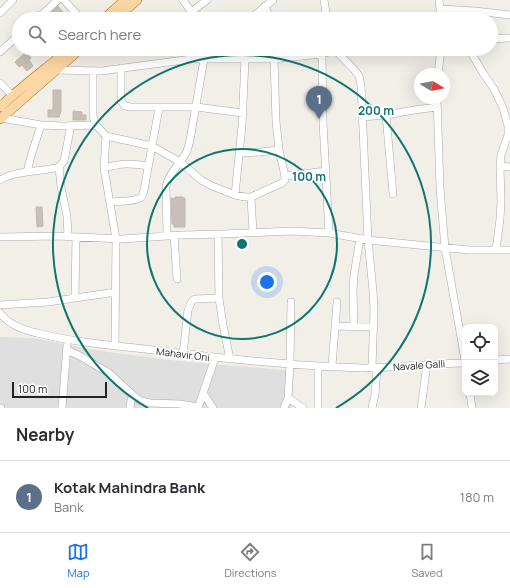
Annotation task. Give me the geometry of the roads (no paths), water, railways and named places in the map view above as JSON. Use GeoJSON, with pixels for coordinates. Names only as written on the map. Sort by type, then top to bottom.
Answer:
{"type":"FeatureCollection","features":[{"type":"Feature","properties":{"kind":"main road"},"geometry":{"type":"LineString","coordinates":[[112,12],[125,0]]}},
{"type":"Feature","properties":{"kind":"main road"},"geometry":{"type":"LineString","coordinates":[[123,12],[137,0]]}},
{"type":"Feature","properties":{"kind":"main road"},"geometry":{"type":"LineString","coordinates":[[0,107],[12,95],[60,56]]}},
{"type":"Feature","properties":{"kind":"main road"},"geometry":{"type":"LineString","coordinates":[[1,118],[72,56]]}},
{"type":"Feature","properties":{"kind":"street"},"geometry":{"type":"LineString","coordinates":[[0,13],[13,0]]}},
{"type":"Feature","properties":{"kind":"street"},"geometry":{"type":"LineString","coordinates":[[45,12],[58,0]]}},
{"type":"Feature","properties":{"kind":"street"},"geometry":{"type":"LineString","coordinates":[[64,0],[75,12]]}},
{"type":"Feature","properties":{"kind":"street"},"geometry":{"type":"LineString","coordinates":[[183,0],[191,12],[206,0]]}},
{"type":"Feature","properties":{"kind":"street"},"geometry":{"type":"LineString","coordinates":[[258,12],[273,0]]}},
{"type":"Feature","properties":{"kind":"street"},"geometry":{"type":"LineString","coordinates":[[324,0],[326,12]]}},
{"type":"Feature","properties":{"kind":"street"},"geometry":{"type":"LineString","coordinates":[[439,0],[441,12]]}},
{"type":"Feature","properties":{"kind":"street"},"geometry":{"type":"LineString","coordinates":[[265,6],[267,12]]}},
{"type":"Feature","properties":{"kind":"street"},"geometry":{"type":"LineString","coordinates":[[441,9],[488,12]]}},
{"type":"Feature","properties":{"kind":"street"},"geometry":{"type":"LineString","coordinates":[[498,13],[510,15]]}},
{"type":"Feature","properties":{"kind":"street"},"geometry":{"type":"LineString","coordinates":[[498,39],[510,38]]}},
{"type":"Feature","properties":{"kind":"street"},"geometry":{"type":"LineString","coordinates":[[0,52],[12,41]]}},
{"type":"Feature","properties":{"kind":"street"},"geometry":{"type":"LineString","coordinates":[[177,278],[170,236],[166,186],[170,175],[186,152],[190,140],[204,59],[207,56]]}},
{"type":"Feature","properties":{"kind":"street"},"geometry":{"type":"LineString","coordinates":[[55,70],[101,71],[192,58],[274,59],[303,56]]}},
{"type":"Feature","properties":{"kind":"street"},"geometry":{"type":"LineString","coordinates":[[322,56],[323,122],[330,233]]}},
{"type":"Feature","properties":{"kind":"street"},"geometry":{"type":"LineString","coordinates":[[340,56],[355,70],[361,85],[368,240],[373,291],[375,395],[372,408]]}},
{"type":"Feature","properties":{"kind":"street"},"geometry":{"type":"LineString","coordinates":[[439,68],[440,56]]}},
{"type":"Feature","properties":{"kind":"street"},"geometry":{"type":"LineString","coordinates":[[473,56],[494,89],[503,108],[508,126],[508,145],[501,155],[501,201],[496,250]]}},
{"type":"Feature","properties":{"kind":"street"},"geometry":{"type":"LineString","coordinates":[[235,195],[243,113],[245,59]]}},
{"type":"Feature","properties":{"kind":"street"},"geometry":{"type":"LineString","coordinates":[[93,71],[93,116],[96,125],[106,136],[152,146],[180,162],[201,180],[212,186],[235,195],[251,197],[282,183],[285,180],[279,150],[276,121],[274,59]]}},
{"type":"Feature","properties":{"kind":"street"},"geometry":{"type":"LineString","coordinates":[[121,68],[121,101],[125,106],[159,108],[196,107],[243,113]]}},
{"type":"Feature","properties":{"kind":"street"},"geometry":{"type":"LineString","coordinates":[[0,83],[12,95]]}},
{"type":"Feature","properties":{"kind":"street"},"geometry":{"type":"LineString","coordinates":[[362,117],[437,107],[440,188],[445,248],[462,343]]}},
{"type":"Feature","properties":{"kind":"street"},"geometry":{"type":"LineString","coordinates":[[110,202],[134,200],[142,196],[159,108]]}},
{"type":"Feature","properties":{"kind":"street"},"geometry":{"type":"LineString","coordinates":[[386,115],[393,194]]}},
{"type":"Feature","properties":{"kind":"street"},"geometry":{"type":"LineString","coordinates":[[1,118],[41,126],[96,125]]}},
{"type":"Feature","properties":{"kind":"street"},"geometry":{"type":"LineString","coordinates":[[71,125],[64,161],[59,168],[61,187],[72,236],[75,298]]}},
{"type":"Feature","properties":{"kind":"street"},"geometry":{"type":"LineString","coordinates":[[27,172],[41,126]]}},
{"type":"Feature","properties":{"kind":"street"},"geometry":{"type":"LineString","coordinates":[[106,136],[104,168],[116,239],[115,345]]}},
{"type":"Feature","properties":{"kind":"street"},"geometry":{"type":"LineString","coordinates":[[239,152],[279,150]]}},
{"type":"Feature","properties":{"kind":"street"},"geometry":{"type":"LineString","coordinates":[[104,168],[129,163],[148,166]]}},
{"type":"Feature","properties":{"kind":"street"},"geometry":{"type":"LineString","coordinates":[[500,166],[510,167]]}},
{"type":"Feature","properties":{"kind":"street"},"geometry":{"type":"LineString","coordinates":[[0,180],[4,177],[27,172],[59,168]]}},
{"type":"Feature","properties":{"kind":"street"},"geometry":{"type":"LineString","coordinates":[[285,176],[326,171]]}},
{"type":"Feature","properties":{"kind":"street"},"geometry":{"type":"LineString","coordinates":[[251,197],[253,233]]}},
{"type":"Feature","properties":{"kind":"street"},"geometry":{"type":"LineString","coordinates":[[0,237],[72,236],[116,239],[292,231],[330,233],[368,240],[445,248],[469,250],[510,250]]}},
{"type":"Feature","properties":{"kind":"street"},"geometry":{"type":"LineString","coordinates":[[218,234],[219,298],[230,359]]}},
{"type":"Feature","properties":{"kind":"street"},"geometry":{"type":"LineString","coordinates":[[354,326],[354,275],[360,238]]}},
{"type":"Feature","properties":{"kind":"street"},"geometry":{"type":"LineString","coordinates":[[0,305],[48,302],[116,292]]}},
{"type":"Feature","properties":{"kind":"street"},"geometry":{"type":"LineString","coordinates":[[183,354],[188,310],[192,301],[195,299],[219,298]]}},
{"type":"Feature","properties":{"kind":"street"},"geometry":{"type":"LineString","coordinates":[[284,408],[288,398],[291,302]]}},
{"type":"Feature","properties":{"kind":"street"},"geometry":{"type":"LineString","coordinates":[[332,366],[337,302]]}},
{"type":"Feature","properties":{"kind":"street","name":"Mahavir Oni"},"geometry":{"type":"LineString","coordinates":[[0,313],[3,317],[21,328],[36,333],[68,339],[216,358],[318,366],[375,368]]}},
{"type":"Feature","properties":{"kind":"street"},"geometry":{"type":"LineString","coordinates":[[335,326],[374,327]]}},
{"type":"Feature","properties":{"kind":"street"},"geometry":{"type":"LineString","coordinates":[[62,408],[68,339]]}},
{"type":"Feature","properties":{"kind":"street"},"geometry":{"type":"LineString","coordinates":[[67,350],[80,356],[109,374],[134,396],[141,400],[150,403],[180,404],[198,407],[216,358]]}},
{"type":"Feature","properties":{"kind":"street"},"geometry":{"type":"LineString","coordinates":[[498,360],[510,359]]}},
{"type":"Feature","properties":{"kind":"street","name":"Navale Galli"},"geometry":{"type":"LineString","coordinates":[[375,368],[462,363]]}},
{"type":"Feature","properties":{"kind":"street"},"geometry":{"type":"LineString","coordinates":[[421,408],[427,364]]}},
{"type":"Feature","properties":{"kind":"street"},"geometry":{"type":"LineString","coordinates":[[318,366],[318,408]]}},
{"type":"Feature","properties":{"kind":"street"},"geometry":{"type":"LineString","coordinates":[[203,393],[214,408]]}},
{"type":"Feature","properties":{"kind":"street"},"geometry":{"type":"LineString","coordinates":[[470,396],[472,408]]}},
{"type":"Feature","properties":{"kind":"street"},"geometry":{"type":"LineString","coordinates":[[288,398],[303,408]]}},
{"type":"Feature","properties":{"kind":"place","name":"Kotak Mahindra Bank"},"geometry":{"type":"Point","coordinates":[319,119]}}]}
